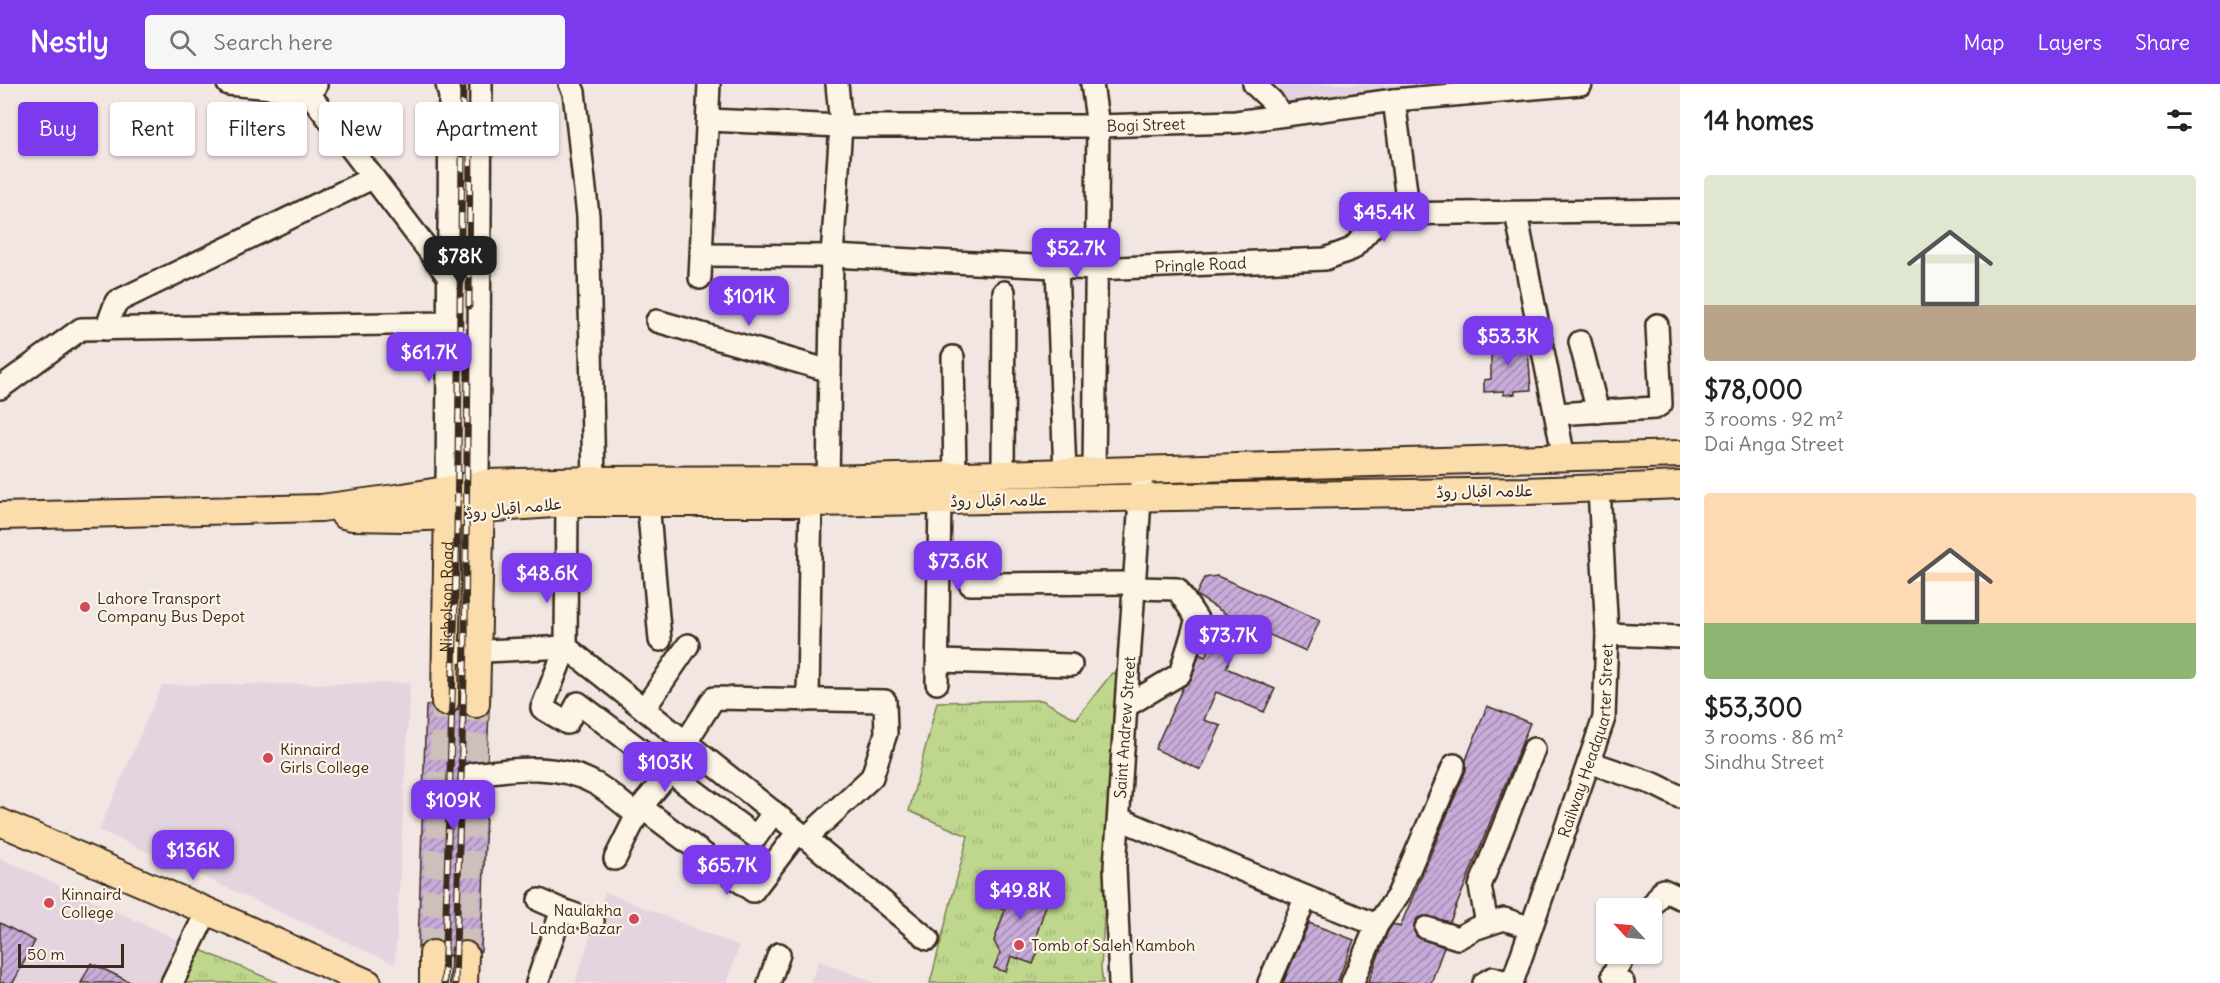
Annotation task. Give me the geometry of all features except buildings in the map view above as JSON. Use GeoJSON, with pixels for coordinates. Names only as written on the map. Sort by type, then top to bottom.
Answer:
{"type":"FeatureCollection","features":[{"type":"Feature","properties":{"kind":"main road","name":"علامہ اقبال روڈ"},"geometry":{"type":"LineString","coordinates":[[0,516],[321,508],[447,491],[481,497],[567,503],[648,502],[955,476],[1680,454]]}},
{"type":"Feature","properties":{"kind":"main road","name":"علامہ اقبال روڈ"},"geometry":{"type":"LineString","coordinates":[[321,508],[353,517],[448,516],[481,497],[594,480],[817,487],[940,501],[1599,489],[1680,485]]}},
{"type":"Feature","properties":{"kind":"main road","name":"Nicholson Road"},"geometry":{"type":"LineString","coordinates":[[445,702],[447,491]]}},
{"type":"Feature","properties":{"kind":"main road","name":"Nicholson Road"},"geometry":{"type":"LineString","coordinates":[[476,704],[481,497]]}},
{"type":"Feature","properties":{"kind":"main road"},"geometry":{"type":"LineString","coordinates":[[0,822],[368,983]]}},
{"type":"Feature","properties":{"kind":"main road"},"geometry":{"type":"LineString","coordinates":[[433,954],[433,983]]}},
{"type":"Feature","properties":{"kind":"main road"},"geometry":{"type":"LineString","coordinates":[[464,966],[480,983]]}},
{"type":"Feature","properties":{"kind":"street"},"geometry":{"type":"LineString","coordinates":[[228,84],[308,86],[372,178],[448,276]]}},
{"type":"Feature","properties":{"kind":"street"},"geometry":{"type":"LineString","coordinates":[[570,84],[574,92],[588,216],[594,480]]}},
{"type":"Feature","properties":{"kind":"street"},"geometry":{"type":"LineString","coordinates":[[700,278],[703,255],[709,84]]}},
{"type":"Feature","properties":{"kind":"street"},"geometry":{"type":"LineString","coordinates":[[808,700],[817,487],[830,371],[832,256],[841,126],[837,84]]}},
{"type":"Feature","properties":{"kind":"street"},"geometry":{"type":"LineString","coordinates":[[1092,84],[1098,126],[1094,471]]}},
{"type":"Feature","properties":{"kind":"street"},"geometry":{"type":"LineString","coordinates":[[1254,84],[1272,101],[1281,115]]}},
{"type":"Feature","properties":{"kind":"street","name":"Bogi Street"},"geometry":{"type":"LineString","coordinates":[[708,120],[841,126],[1098,126],[1236,122],[1394,100],[1581,84]]}},
{"type":"Feature","properties":{"kind":"street"},"geometry":{"type":"LineString","coordinates":[[447,491],[449,90],[483,85],[478,477],[481,497]]}},
{"type":"Feature","properties":{"kind":"street"},"geometry":{"type":"LineString","coordinates":[[1394,100],[1409,214]]}},
{"type":"Feature","properties":{"kind":"street"},"geometry":{"type":"LineString","coordinates":[[97,329],[116,302],[372,178]]}},
{"type":"Feature","properties":{"kind":"street","name":"Pringle Road"},"geometry":{"type":"LineString","coordinates":[[703,255],[832,256],[1095,269],[1325,259],[1352,249],[1384,214],[1680,210]]}},
{"type":"Feature","properties":{"kind":"street"},"geometry":{"type":"LineString","coordinates":[[1516,213],[1564,458]]}},
{"type":"Feature","properties":{"kind":"street"},"geometry":{"type":"LineString","coordinates":[[1057,268],[1065,473]]}},
{"type":"Feature","properties":{"kind":"street"},"geometry":{"type":"LineString","coordinates":[[1003,474],[1004,292]]}},
{"type":"Feature","properties":{"kind":"street"},"geometry":{"type":"LineString","coordinates":[[657,321],[830,371]]}},
{"type":"Feature","properties":{"kind":"street"},"geometry":{"type":"LineString","coordinates":[[0,388],[81,329],[449,323]]}},
{"type":"Feature","properties":{"kind":"street"},"geometry":{"type":"LineString","coordinates":[[1556,414],[1655,408],[1661,404],[1657,325]]}},
{"type":"Feature","properties":{"kind":"street"},"geometry":{"type":"LineString","coordinates":[[1580,342],[1598,412]]}},
{"type":"Feature","properties":{"kind":"street"},"geometry":{"type":"LineString","coordinates":[[953,357],[955,476]]}},
{"type":"Feature","properties":{"kind":"street","name":"Saint Andrew Street"},"geometry":{"type":"LineString","coordinates":[[1120,983],[1115,867],[1128,705],[1142,471]]}},
{"type":"Feature","properties":{"kind":"street","name":"Railway Headquarter Street"},"geometry":{"type":"LineString","coordinates":[[1511,983],[1604,718],[1606,634],[1599,489]]}},
{"type":"Feature","properties":{"kind":"street"},"geometry":{"type":"LineString","coordinates":[[937,683],[940,501]]}},
{"type":"Feature","properties":{"kind":"street"},"geometry":{"type":"LineString","coordinates":[[648,502],[660,640]]}},
{"type":"Feature","properties":{"kind":"street"},"geometry":{"type":"LineString","coordinates":[[567,503],[566,647],[542,708],[567,723],[578,703],[756,837],[774,812]]}},
{"type":"Feature","properties":{"kind":"street"},"geometry":{"type":"LineString","coordinates":[[970,584],[1134,585],[1177,589],[1197,619],[1180,674],[1128,705]]}},
{"type":"Feature","properties":{"kind":"street"},"geometry":{"type":"LineString","coordinates":[[1606,634],[1680,637]]}},
{"type":"Feature","properties":{"kind":"street"},"geometry":{"type":"LineString","coordinates":[[644,709],[688,645]]}},
{"type":"Feature","properties":{"kind":"street"},"geometry":{"type":"LineString","coordinates":[[445,653],[566,647],[774,812],[928,939]]}},
{"type":"Feature","properties":{"kind":"street"},"geometry":{"type":"LineString","coordinates":[[938,661],[1071,665]]}},
{"type":"Feature","properties":{"kind":"street"},"geometry":{"type":"LineString","coordinates":[[472,774],[527,767],[562,772],[595,783],[753,891],[802,835],[872,777],[886,733],[885,701],[714,698],[686,742]]}},
{"type":"Feature","properties":{"kind":"street"},"geometry":{"type":"LineString","coordinates":[[1487,924],[1480,886],[1534,749]]}},
{"type":"Feature","properties":{"kind":"street"},"geometry":{"type":"LineString","coordinates":[[1589,762],[1654,784],[1680,797]]}},
{"type":"Feature","properties":{"kind":"street"},"geometry":{"type":"LineString","coordinates":[[1352,983],[1377,925],[1398,895],[1454,765]]}},
{"type":"Feature","properties":{"kind":"street"},"geometry":{"type":"LineString","coordinates":[[615,859],[639,811],[670,772]]}},
{"type":"Feature","properties":{"kind":"street"},"geometry":{"type":"LineString","coordinates":[[1120,819],[1377,925]]}},
{"type":"Feature","properties":{"kind":"street"},"geometry":{"type":"LineString","coordinates":[[1658,898],[1663,890],[1680,898]]}},
{"type":"Feature","properties":{"kind":"street"},"geometry":{"type":"LineString","coordinates":[[1269,983],[1306,897]]}},
{"type":"Feature","properties":{"kind":"street"},"geometry":{"type":"LineString","coordinates":[[539,900],[593,921]]}},
{"type":"Feature","properties":{"kind":"street"},"geometry":{"type":"LineString","coordinates":[[537,983],[562,910]]}},
{"type":"Feature","properties":{"kind":"street"},"geometry":{"type":"LineString","coordinates":[[172,983],[207,911]]}},
{"type":"Feature","properties":{"kind":"street"},"geometry":{"type":"LineString","coordinates":[[1426,928],[1458,938],[1487,924],[1504,919],[1531,928]]}},
{"type":"Feature","properties":{"kind":"street"},"geometry":{"type":"LineString","coordinates":[[769,983],[779,954]]}},
{"type":"Feature","properties":{"kind":"street"},"geometry":{"type":"LineString","coordinates":[[1619,964],[1613,974],[1623,983]]}},
{"type":"Feature","properties":{"kind":"street"},"geometry":{"type":"LineString","coordinates":[[1484,983],[1493,978],[1511,983]]}},
{"type":"Feature","properties":{"kind":"shaded area"},"geometry":{"type":"Polygon","coordinates":[[[1252,84],[1535,84],[1270,113],[1252,84]]]}},
{"type":"Feature","properties":{"kind":"shaded area","name":"Kinnaird Girls College"},"geometry":{"type":"Polygon","coordinates":[[[410,683],[395,964],[99,830],[162,685],[410,683]]]}},
{"type":"Feature","properties":{"kind":"shaded area","name":"Kinnaird College"},"geometry":{"type":"Polygon","coordinates":[[[0,858],[198,949],[181,983],[0,983],[0,858]]]}},
{"type":"Feature","properties":{"kind":"shaded area","name":"Naulakha Landa Bazar"},"geometry":{"type":"Polygon","coordinates":[[[605,892],[739,946],[727,983],[575,983],[605,892]]]}},
{"type":"Feature","properties":{"kind":"shaded area"},"geometry":{"type":"Polygon","coordinates":[[[819,961],[876,983],[810,983],[819,961]]]}},
{"type":"Feature","properties":{"kind":"green space"},"geometry":{"type":"Polygon","coordinates":[[[1112,673],[1124,674],[1107,867],[1101,968],[1103,983],[930,983],[968,836],[909,811],[937,702],[1042,700],[1076,719],[1112,673]]]}},
{"type":"Feature","properties":{"kind":"green space"},"geometry":{"type":"Polygon","coordinates":[[[198,949],[279,983],[181,983],[198,949]]]}},
{"type":"Feature","properties":{"kind":"tunnel"},"geometry":{"type":"LineString","coordinates":[[433,954],[445,702]]}},
{"type":"Feature","properties":{"kind":"tunnel"},"geometry":{"type":"LineString","coordinates":[[465,955],[476,704]]}},
{"type":"Feature","properties":{"kind":"railway"},"geometry":{"type":"LineString","coordinates":[[444,983],[457,530],[463,84]]}},
{"type":"Feature","properties":{"kind":"railway"},"geometry":{"type":"LineString","coordinates":[[469,306],[470,156]]}},
{"type":"Feature","properties":{"kind":"railway"},"geometry":{"type":"LineString","coordinates":[[455,983],[465,643],[468,357]]}},
{"type":"Feature","properties":{"kind":"place","name":"Lahore Transport Company Bus Depot"},"geometry":{"type":"Point","coordinates":[85,607]}},
{"type":"Feature","properties":{"kind":"place","name":"Kinnaird Girls College"},"geometry":{"type":"Point","coordinates":[268,758]}},
{"type":"Feature","properties":{"kind":"place","name":"Kinnaird College"},"geometry":{"type":"Point","coordinates":[49,903]}},
{"type":"Feature","properties":{"kind":"place","name":"Naulakha Landa Bazar"},"geometry":{"type":"Point","coordinates":[634,919]}},
{"type":"Feature","properties":{"kind":"place","name":"Tomb of Saleh Kamboh"},"geometry":{"type":"Point","coordinates":[1019,945]}}]}
